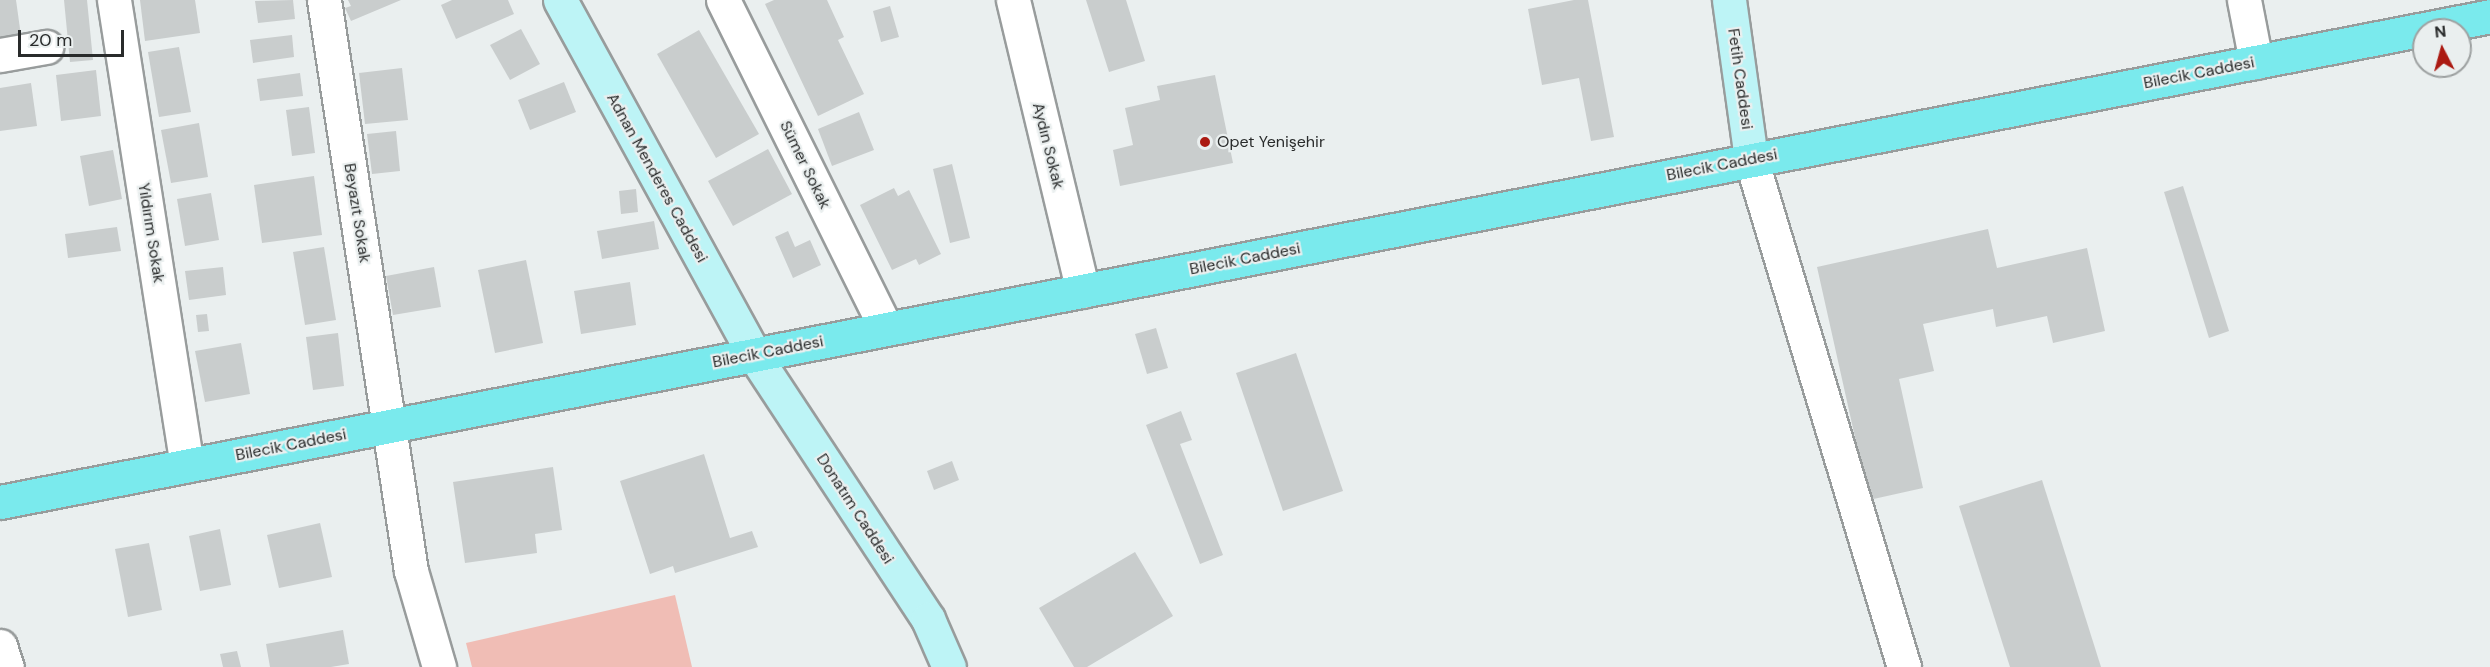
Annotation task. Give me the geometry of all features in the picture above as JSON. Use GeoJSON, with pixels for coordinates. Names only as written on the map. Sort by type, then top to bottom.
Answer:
{"type":"FeatureCollection","features":[{"type":"Feature","properties":{"kind":"main road","name":"Bilecik Caddesi"},"geometry":{"type":"LineString","coordinates":[[0,502],[2490,16]]}},
{"type":"Feature","properties":{"kind":"street","name":"Yıldırım Sokak"},"geometry":{"type":"LineString","coordinates":[[114,0],[187,465]]}},
{"type":"Feature","properties":{"kind":"street","name":"Beyazıt Sokak"},"geometry":{"type":"LineString","coordinates":[[324,0],[411,571],[439,667]]}},
{"type":"Feature","properties":{"kind":"street","name":"Adnan Menderes Caddesi"},"geometry":{"type":"LineString","coordinates":[[561,0],[754,355]]}},
{"type":"Feature","properties":{"kind":"street","name":"Sümer Sokak"},"geometry":{"type":"LineString","coordinates":[[723,0],[886,329]]}},
{"type":"Feature","properties":{"kind":"street","name":"Aydın Sokak"},"geometry":{"type":"LineString","coordinates":[[1013,0],[1083,291]]}},
{"type":"Feature","properties":{"kind":"street","name":"Fetih Caddesi"},"geometry":{"type":"LineString","coordinates":[[1729,0],[1751,159]]}},
{"type":"Feature","properties":{"kind":"street"},"geometry":{"type":"LineString","coordinates":[[2244,0],[2256,62]]}},
{"type":"Feature","properties":{"kind":"street"},"geometry":{"type":"LineString","coordinates":[[0,55],[46,47]]}},
{"type":"Feature","properties":{"kind":"street"},"geometry":{"type":"LineString","coordinates":[[1751,159],[1905,667]]}},
{"type":"Feature","properties":{"kind":"street","name":"Donatım Caddesi"},"geometry":{"type":"LineString","coordinates":[[754,355],[928,619],[949,667]]}},
{"type":"Feature","properties":{"kind":"street"},"geometry":{"type":"LineString","coordinates":[[0,646],[7,667]]}},
{"type":"Feature","properties":{"kind":"shaded area"},"geometry":{"type":"Polygon","coordinates":[[[675,595],[692,667],[472,667],[466,643],[675,595]]]}},
{"type":"Feature","properties":{"kind":"building"},"geometry":{"type":"Polygon","coordinates":[[[0,0],[16,0],[21,36],[0,39],[0,0]]]}},
{"type":"Feature","properties":{"kind":"building"},"geometry":{"type":"Polygon","coordinates":[[[64,0],[87,0],[93,60],[70,62],[64,0]]]}},
{"type":"Feature","properties":{"kind":"building"},"geometry":{"type":"Polygon","coordinates":[[[140,0],[195,0],[200,33],[145,41],[140,0]]]}},
{"type":"Feature","properties":{"kind":"building"},"geometry":{"type":"Polygon","coordinates":[[[293,0],[295,19],[258,23],[255,1],[293,0]]]}},
{"type":"Feature","properties":{"kind":"building"},"geometry":{"type":"Polygon","coordinates":[[[348,0],[401,0],[351,21],[345,8],[351,6],[348,0]]]}},
{"type":"Feature","properties":{"kind":"building"},"geometry":{"type":"Polygon","coordinates":[[[452,0],[508,0],[514,14],[456,39],[441,5],[452,0]]]}},
{"type":"Feature","properties":{"kind":"building"},"geometry":{"type":"Polygon","coordinates":[[[774,0],[827,0],[844,37],[838,40],[864,94],[818,116],[765,4],[774,0]]]}},
{"type":"Feature","properties":{"kind":"building"},"geometry":{"type":"Polygon","coordinates":[[[1086,0],[1126,0],[1145,61],[1109,72],[1086,0]]]}},
{"type":"Feature","properties":{"kind":"building"},"geometry":{"type":"Polygon","coordinates":[[[1574,0],[1588,0],[1614,137],[1591,141],[1579,78],[1542,85],[1528,9],[1574,0]]]}},
{"type":"Feature","properties":{"kind":"building"},"geometry":{"type":"Polygon","coordinates":[[[890,6],[899,37],[881,42],[873,11],[890,6]]]}},
{"type":"Feature","properties":{"kind":"building"},"geometry":{"type":"Polygon","coordinates":[[[521,29],[540,64],[510,80],[490,45],[521,29]]]}},
{"type":"Feature","properties":{"kind":"building"},"geometry":{"type":"Polygon","coordinates":[[[699,30],[759,134],[716,158],[657,54],[699,30]]]}},
{"type":"Feature","properties":{"kind":"building"},"geometry":{"type":"Polygon","coordinates":[[[292,35],[294,57],[253,63],[250,40],[292,35]]]}},
{"type":"Feature","properties":{"kind":"building"},"geometry":{"type":"Polygon","coordinates":[[[179,47],[191,112],[159,117],[148,52],[179,47]]]}},
{"type":"Feature","properties":{"kind":"building"},"geometry":{"type":"Polygon","coordinates":[[[402,68],[408,120],[365,124],[359,73],[402,68]]]}},
{"type":"Feature","properties":{"kind":"building"},"geometry":{"type":"Polygon","coordinates":[[[96,70],[101,116],[61,121],[56,75],[96,70]]]}},
{"type":"Feature","properties":{"kind":"building"},"geometry":{"type":"Polygon","coordinates":[[[300,73],[303,96],[260,101],[257,79],[300,73]]]}},
{"type":"Feature","properties":{"kind":"building"},"geometry":{"type":"Polygon","coordinates":[[[1215,75],[1233,163],[1120,186],[1113,150],[1133,145],[1125,108],[1160,100],[1157,86],[1215,75]]]}},
{"type":"Feature","properties":{"kind":"building"},"geometry":{"type":"Polygon","coordinates":[[[564,82],[576,112],[530,130],[518,100],[564,82]]]}},
{"type":"Feature","properties":{"kind":"building"},"geometry":{"type":"Polygon","coordinates":[[[31,83],[37,126],[0,131],[0,88],[31,83]]]}},
{"type":"Feature","properties":{"kind":"building"},"geometry":{"type":"Polygon","coordinates":[[[309,107],[315,153],[292,156],[286,110],[309,107]]]}},
{"type":"Feature","properties":{"kind":"building"},"geometry":{"type":"Polygon","coordinates":[[[859,112],[874,150],[832,166],[818,129],[859,112]]]}},
{"type":"Feature","properties":{"kind":"building"},"geometry":{"type":"Polygon","coordinates":[[[199,123],[208,177],[171,183],[161,130],[199,123]]]}},
{"type":"Feature","properties":{"kind":"building"},"geometry":{"type":"Polygon","coordinates":[[[396,131],[400,171],[372,174],[367,134],[396,131]]]}},
{"type":"Feature","properties":{"kind":"building"},"geometry":{"type":"Polygon","coordinates":[[[768,149],[792,194],[733,226],[708,181],[768,149]]]}},
{"type":"Feature","properties":{"kind":"building"},"geometry":{"type":"Polygon","coordinates":[[[113,150],[122,199],[89,206],[80,156],[113,150]]]}},
{"type":"Feature","properties":{"kind":"building"},"geometry":{"type":"Polygon","coordinates":[[[952,164],[970,238],[950,243],[933,169],[952,164]]]}},
{"type":"Feature","properties":{"kind":"building"},"geometry":{"type":"Polygon","coordinates":[[[314,176],[322,235],[262,243],[254,185],[314,176]]]}},
{"type":"Feature","properties":{"kind":"building"},"geometry":{"type":"Polygon","coordinates":[[[2183,186],[2229,331],[2209,338],[2164,192],[2183,186]]]}},
{"type":"Feature","properties":{"kind":"building"},"geometry":{"type":"Polygon","coordinates":[[[894,188],[898,196],[909,190],[941,254],[919,265],[916,259],[892,270],[860,205],[894,188]]]}},
{"type":"Feature","properties":{"kind":"building"},"geometry":{"type":"Polygon","coordinates":[[[636,189],[638,212],[621,214],[619,191],[636,189]]]}},
{"type":"Feature","properties":{"kind":"building"},"geometry":{"type":"Polygon","coordinates":[[[211,193],[219,240],[185,246],[177,199],[211,193]]]}},
{"type":"Feature","properties":{"kind":"building"},"geometry":{"type":"Polygon","coordinates":[[[654,221],[659,249],[602,259],[597,231],[654,221]]]}},
{"type":"Feature","properties":{"kind":"building"},"geometry":{"type":"Polygon","coordinates":[[[117,227],[121,251],[68,258],[65,234],[117,227]]]}},
{"type":"Feature","properties":{"kind":"building"},"geometry":{"type":"Polygon","coordinates":[[[1988,229],[1997,268],[2087,248],[2105,331],[2053,343],[2047,316],[1996,327],[1993,309],[1923,324],[1934,371],[1899,379],[1923,488],[1869,500],[1817,267],[1988,229]]]}},
{"type":"Feature","properties":{"kind":"building"},"geometry":{"type":"Polygon","coordinates":[[[788,231],[795,247],[810,240],[821,265],[793,278],[775,237],[788,231]]]}},
{"type":"Feature","properties":{"kind":"building"},"geometry":{"type":"Polygon","coordinates":[[[324,247],[336,320],[305,325],[293,252],[324,247]]]}},
{"type":"Feature","properties":{"kind":"building"},"geometry":{"type":"Polygon","coordinates":[[[526,260],[543,343],[495,353],[478,270],[526,260]]]}},
{"type":"Feature","properties":{"kind":"building"},"geometry":{"type":"Polygon","coordinates":[[[223,267],[226,295],[189,300],[185,271],[223,267]]]}},
{"type":"Feature","properties":{"kind":"building"},"geometry":{"type":"Polygon","coordinates":[[[434,267],[441,307],[393,315],[386,276],[434,267]]]}},
{"type":"Feature","properties":{"kind":"building"},"geometry":{"type":"Polygon","coordinates":[[[630,282],[636,325],[581,334],[574,291],[630,282]]]}},
{"type":"Feature","properties":{"kind":"building"},"geometry":{"type":"Polygon","coordinates":[[[207,314],[209,331],[198,332],[196,315],[207,314]]]}},
{"type":"Feature","properties":{"kind":"building"},"geometry":{"type":"Polygon","coordinates":[[[1156,328],[1168,368],[1147,374],[1135,334],[1156,328]]]}},
{"type":"Feature","properties":{"kind":"building"},"geometry":{"type":"Polygon","coordinates":[[[338,333],[344,386],[313,390],[306,337],[338,333]]]}},
{"type":"Feature","properties":{"kind":"building"},"geometry":{"type":"Polygon","coordinates":[[[241,343],[250,394],[205,402],[195,351],[241,343]]]}},
{"type":"Feature","properties":{"kind":"building"},"geometry":{"type":"Polygon","coordinates":[[[1296,353],[1343,491],[1283,511],[1236,373],[1296,353]]]}},
{"type":"Feature","properties":{"kind":"building"},"geometry":{"type":"Polygon","coordinates":[[[1181,411],[1192,440],[1180,444],[1223,555],[1200,564],[1146,425],[1181,411]]]}},
{"type":"Feature","properties":{"kind":"building"},"geometry":{"type":"Polygon","coordinates":[[[704,454],[730,538],[752,531],[758,547],[675,573],[673,566],[650,574],[620,481],[704,454]]]}},
{"type":"Feature","properties":{"kind":"building"},"geometry":{"type":"Polygon","coordinates":[[[952,461],[959,480],[934,490],[927,471],[952,461]]]}},
{"type":"Feature","properties":{"kind":"building"},"geometry":{"type":"Polygon","coordinates":[[[553,467],[562,530],[535,534],[537,553],[465,563],[453,482],[553,467]]]}},
{"type":"Feature","properties":{"kind":"building"},"geometry":{"type":"Polygon","coordinates":[[[2042,480],[2101,667],[2010,667],[1959,506],[2042,480]]]}},
{"type":"Feature","properties":{"kind":"building"},"geometry":{"type":"Polygon","coordinates":[[[320,523],[332,577],[279,588],[267,535],[320,523]]]}},
{"type":"Feature","properties":{"kind":"building"},"geometry":{"type":"Polygon","coordinates":[[[220,529],[231,585],[200,591],[189,536],[220,529]]]}},
{"type":"Feature","properties":{"kind":"building"},"geometry":{"type":"Polygon","coordinates":[[[149,543],[162,610],[128,617],[115,549],[149,543]]]}},
{"type":"Feature","properties":{"kind":"building"},"geometry":{"type":"Polygon","coordinates":[[[1135,552],[1173,616],[1087,667],[1074,667],[1039,608],[1135,552]]]}},
{"type":"Feature","properties":{"kind":"building"},"geometry":{"type":"Polygon","coordinates":[[[343,630],[349,664],[331,667],[270,667],[266,644],[343,630]]]}},
{"type":"Feature","properties":{"kind":"building"},"geometry":{"type":"Polygon","coordinates":[[[237,651],[241,667],[223,667],[220,654],[237,651]]]}},
{"type":"Feature","properties":{"kind":"place","name":"Opet Yenişehir"},"geometry":{"type":"Point","coordinates":[1205,142]}}]}
